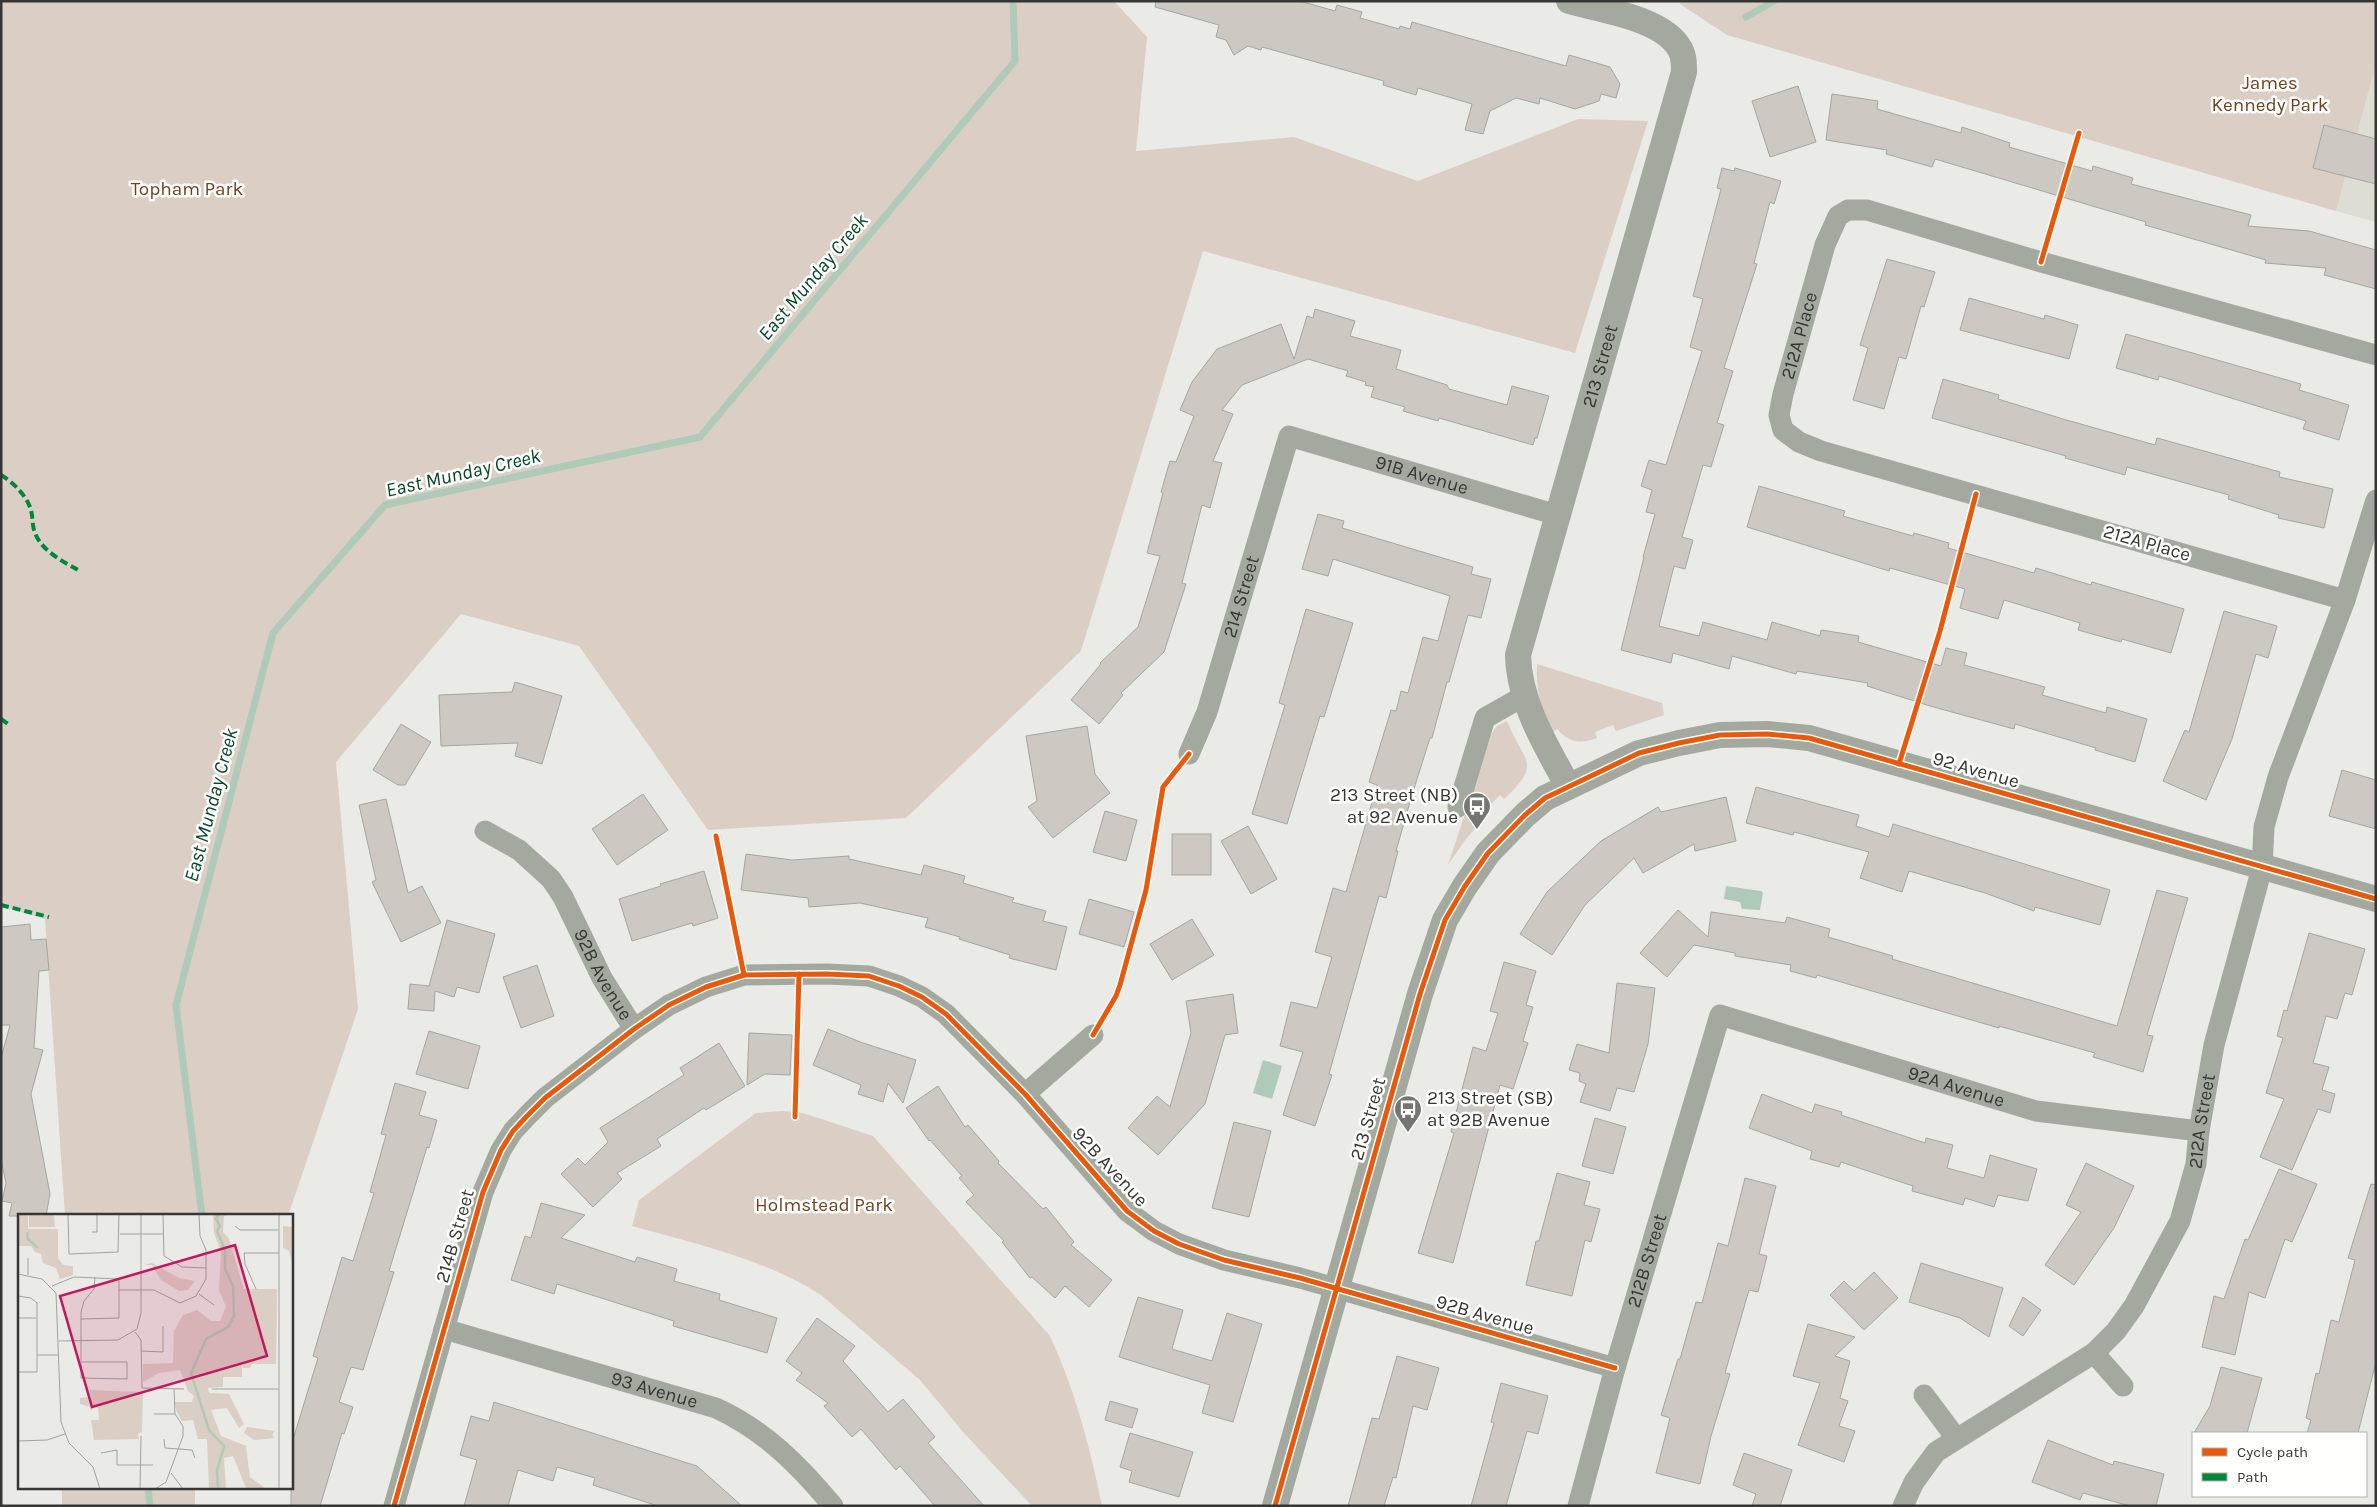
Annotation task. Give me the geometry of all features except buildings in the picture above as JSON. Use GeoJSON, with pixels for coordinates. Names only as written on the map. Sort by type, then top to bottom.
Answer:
{"type":"FeatureCollection","features":[{"type":"Feature","properties":{"kind":"street","name":"213 Street"},"geometry":{"type":"LineString","coordinates":[[1275,1506],[1335,1288],[1420,994],[1445,920],[1465,886],[1488,853],[1525,815],[1545,798],[1568,786],[1548,750],[1524,696],[1518,676],[1518,655],[1684,72],[1684,60],[1680,49],[1662,31],[1640,20],[1569,1]]}},
{"type":"Feature","properties":{"kind":"street","name":"212A Place"},"geometry":{"type":"LineString","coordinates":[[2345,600],[1821,451],[1799,442],[1783,430],[1779,415],[1825,245],[1838,216],[1848,210],[1867,210],[2041,262],[2376,355]]}},
{"type":"Feature","properties":{"kind":"street","name":"91B Avenue"},"geometry":{"type":"LineString","coordinates":[[1289,436],[1557,515]]}},
{"type":"Feature","properties":{"kind":"street","name":"214 Street"},"geometry":{"type":"LineString","coordinates":[[1189,754],[1207,712],[1289,436]]}},
{"type":"Feature","properties":{"kind":"street"},"geometry":{"type":"LineString","coordinates":[[2262,868],[2264,827],[2278,777],[2345,600],[2376,500]]}},
{"type":"Feature","properties":{"kind":"street"},"geometry":{"type":"LineString","coordinates":[[1458,806],[1485,718],[1524,696]]}},
{"type":"Feature","properties":{"kind":"street","name":"92 Avenue"},"geometry":{"type":"LineString","coordinates":[[1568,786],[1639,753],[1712,736],[1766,734],[1810,738],[2376,899]]}},
{"type":"Feature","properties":{"kind":"street","name":"92B Avenue"},"geometry":{"type":"LineString","coordinates":[[485,831],[519,850],[551,879],[563,897],[602,978],[634,1029],[669,1006],[694,993],[744,975],[827,974],[869,976],[899,986],[922,997],[946,1014],[1025,1094],[1127,1211],[1154,1231],[1179,1244],[1224,1260],[1335,1288],[1615,1368]]}},
{"type":"Feature","properties":{"kind":"street","name":"212A Street"},"geometry":{"type":"LineString","coordinates":[[1903,1506],[1926,1465],[1936,1452],[2094,1353],[2116,1331],[2134,1306],[2180,1221],[2192,1185],[2214,1045],[2262,868]]}},
{"type":"Feature","properties":{"kind":"street","name":"92A Avenue"},"geometry":{"type":"LineString","coordinates":[[1720,1015],[2036,1111],[2199,1131]]}},
{"type":"Feature","properties":{"kind":"street","name":"212B Street"},"geometry":{"type":"LineString","coordinates":[[1578,1506],[1615,1368],[1720,1015]]}},
{"type":"Feature","properties":{"kind":"street","name":"214B Street"},"geometry":{"type":"LineString","coordinates":[[394,1506],[483,1192],[501,1150],[514,1130],[545,1098],[634,1029]]}},
{"type":"Feature","properties":{"kind":"street"},"geometry":{"type":"LineString","coordinates":[[1025,1094],[1093,1035]]}},
{"type":"Feature","properties":{"kind":"street","name":"93 Avenue"},"geometry":{"type":"LineString","coordinates":[[444,1329],[716,1408],[744,1422],[786,1454],[833,1506]]}},
{"type":"Feature","properties":{"kind":"street"},"geometry":{"type":"LineString","coordinates":[[2094,1353],[2123,1386]]}},
{"type":"Feature","properties":{"kind":"street"},"geometry":{"type":"LineString","coordinates":[[1924,1395],[1956,1438]]}},
{"type":"Feature","properties":{"kind":"shaded area"},"geometry":{"type":"Polygon","coordinates":[[[2376,64],[2376,222],[2336,211],[2376,64]]]}},
{"type":"Feature","properties":{"kind":"shaded area"},"geometry":{"type":"Polygon","coordinates":[[[1726,886],[1761,891],[1763,893],[1760,910],[1742,909],[1740,902],[1724,899],[1726,886]]]}},
{"type":"Feature","properties":{"kind":"shaded area"},"geometry":{"type":"Polygon","coordinates":[[[1263,1060],[1282,1066],[1272,1099],[1253,1093],[1263,1060]]]}},
{"type":"Feature","properties":{"kind":"green space","name":"Topham Park"},"geometry":{"type":"Polygon","coordinates":[[[1,1],[1114,1],[1147,37],[1136,151],[1294,137],[1418,181],[1578,119],[1648,121],[1575,353],[1203,251],[1081,651],[906,818],[708,830],[579,646],[461,614],[336,762],[358,1009],[289,1214],[65,1214],[45,919],[1,906],[1,1]]]}},
{"type":"Feature","properties":{"kind":"green space","name":"James Kennedy Park"},"geometry":{"type":"Polygon","coordinates":[[[1681,1],[2376,1],[2376,64],[2336,211],[1727,35],[1680,4],[1681,1]]]}},
{"type":"Feature","properties":{"kind":"green space"},"geometry":{"type":"Polygon","coordinates":[[[1537,664],[1662,703],[1664,715],[1616,731],[1613,725],[1595,732],[1597,738],[1591,740],[1570,740],[1557,729],[1553,732],[1545,716],[1538,691],[1537,664]]]}},
{"type":"Feature","properties":{"kind":"green space"},"geometry":{"type":"Polygon","coordinates":[[[1507,721],[1527,762],[1524,777],[1504,799],[1500,795],[1477,818],[1480,823],[1465,840],[1448,865],[1491,735],[1497,726],[1507,721]]]}},
{"type":"Feature","properties":{"kind":"green space","name":"Holmstead Park"},"geometry":{"type":"Polygon","coordinates":[[[783,1111],[803,1113],[873,1136],[1050,1336],[1067,1377],[1081,1419],[1102,1506],[1032,1506],[964,1433],[920,1380],[821,1295],[799,1282],[753,1262],[705,1246],[632,1226],[639,1200],[756,1113],[783,1111]]]}},
{"type":"Feature","properties":{"kind":"green space"},"geometry":{"type":"Polygon","coordinates":[[[62,1490],[195,1490],[195,1506],[62,1506],[62,1490]]]}},
{"type":"Feature","properties":{"kind":"waterway","name":"East Munday Creek"},"geometry":{"type":"LineString","coordinates":[[202,1214],[176,1005],[273,633],[385,505],[700,437],[1015,61],[1013,1]]}},
{"type":"Feature","properties":{"kind":"waterway"},"geometry":{"type":"LineString","coordinates":[[1746,17],[1774,1]]}},
{"type":"Feature","properties":{"kind":"waterway","name":"East Munday Creek"},"geometry":{"type":"LineString","coordinates":[[148,1490],[150,1506]]}},
{"type":"Feature","properties":{"kind":"marked path"},"geometry":{"type":"LineString","coordinates":[[1,475],[15,485],[29,505],[33,527],[42,545],[53,555],[78,570]]}},
{"type":"Feature","properties":{"kind":"marked path"},"geometry":{"type":"LineString","coordinates":[[1,719],[8,724]]}},
{"type":"Feature","properties":{"kind":"marked path"},"geometry":{"type":"LineString","coordinates":[[1,905],[49,917]]}},
{"type":"Feature","properties":{"kind":"cycle path"},"geometry":{"type":"LineString","coordinates":[[2041,262],[2079,133]]}},
{"type":"Feature","properties":{"kind":"cycle path"},"geometry":{"type":"LineString","coordinates":[[1899,764],[1940,631],[1976,494]]}},
{"type":"Feature","properties":{"kind":"cycle path"},"geometry":{"type":"LineString","coordinates":[[1275,1506],[1420,994],[1445,920],[1465,886],[1488,853],[1525,815],[1545,798],[1639,753],[1679,743],[1720,735],[1767,734],[1809,738],[2376,899]]}},
{"type":"Feature","properties":{"kind":"cycle path"},"geometry":{"type":"LineString","coordinates":[[1093,1035],[1116,996],[1120,985],[1146,890],[1163,787],[1189,754]]}},
{"type":"Feature","properties":{"kind":"cycle path"},"geometry":{"type":"LineString","coordinates":[[716,836],[744,975]]}},
{"type":"Feature","properties":{"kind":"cycle path"},"geometry":{"type":"LineString","coordinates":[[795,1117],[799,974]]}},
{"type":"Feature","properties":{"kind":"cycle path"},"geometry":{"type":"LineString","coordinates":[[394,1506],[483,1192],[501,1150],[513,1131],[545,1098],[634,1029],[669,1005],[706,987],[744,975],[827,974],[869,976],[899,986],[922,997],[946,1014],[1025,1094],[1127,1211],[1154,1231],[1179,1244],[1224,1260],[1300,1278],[1615,1368]]}},
{"type":"Feature","properties":{"kind":"place","name":"213 Street (NB) at 92 Avenue"},"geometry":{"type":"Point","coordinates":[1477,830]}},
{"type":"Feature","properties":{"kind":"place","name":"213 Street (SB) at 92B Avenue"},"geometry":{"type":"Point","coordinates":[1408,1133]}}]}
